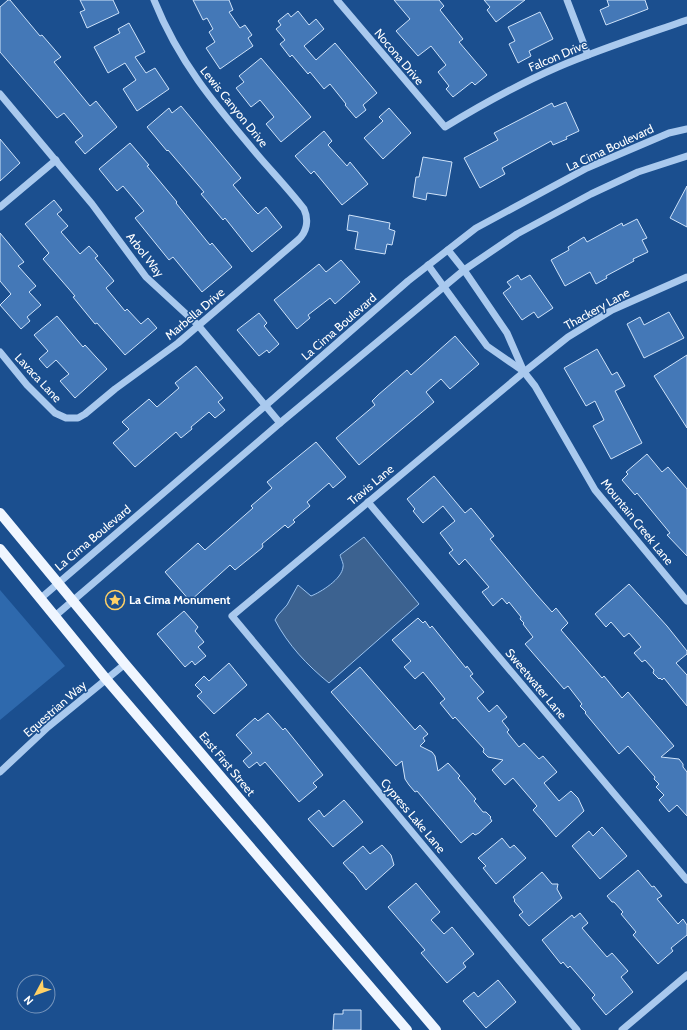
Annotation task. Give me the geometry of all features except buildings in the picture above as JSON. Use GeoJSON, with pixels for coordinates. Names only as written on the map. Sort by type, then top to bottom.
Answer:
{"type":"FeatureCollection","features":[{"type":"Feature","properties":{"kind":"main road","name":"East First Street"},"geometry":{"type":"LineString","coordinates":[[0,513],[436,1030]]}},
{"type":"Feature","properties":{"kind":"main road"},"geometry":{"type":"LineString","coordinates":[[0,549],[106,679],[408,1030]]}},
{"type":"Feature","properties":{"kind":"street","name":"Lewis Canyon Drive"},"geometry":{"type":"LineString","coordinates":[[154,0],[169,34],[191,72],[217,107],[301,206],[306,213],[307,221]]}},
{"type":"Feature","properties":{"kind":"street","name":"Nocona Drive"},"geometry":{"type":"LineString","coordinates":[[337,0],[445,128]]}},
{"type":"Feature","properties":{"kind":"street"},"geometry":{"type":"LineString","coordinates":[[566,0],[588,55]]}},
{"type":"Feature","properties":{"kind":"street","name":"Falcon Drive"},"geometry":{"type":"LineString","coordinates":[[445,128],[510,90],[543,74],[588,55],[687,20]]}},
{"type":"Feature","properties":{"kind":"street","name":"Arbol Way"},"geometry":{"type":"LineString","coordinates":[[0,94],[92,204],[146,277],[198,326],[280,423]]}},
{"type":"Feature","properties":{"kind":"street","name":"La Cima Boulevard"},"geometry":{"type":"LineString","coordinates":[[41,598],[265,406],[408,280],[476,228],[587,168],[669,133],[687,129]]}},
{"type":"Feature","properties":{"kind":"street"},"geometry":{"type":"LineString","coordinates":[[55,616],[280,423],[464,270],[517,234],[591,194],[638,172],[687,156]]}},
{"type":"Feature","properties":{"kind":"street"},"geometry":{"type":"LineString","coordinates":[[0,207],[56,160]]}},
{"type":"Feature","properties":{"kind":"street","name":"Marbella Drive"},"geometry":{"type":"LineString","coordinates":[[85,414],[115,388],[169,350],[301,238],[306,228],[307,221]]}},
{"type":"Feature","properties":{"kind":"street","name":"Mountain Creek Lane"},"geometry":{"type":"LineString","coordinates":[[448,250],[464,270],[507,333],[524,372],[535,386],[595,490],[687,601]]}},
{"type":"Feature","properties":{"kind":"street","name":"Mountain Creek Lane"},"geometry":{"type":"LineString","coordinates":[[428,266],[487,346],[524,372]]}},
{"type":"Feature","properties":{"kind":"street","name":"Thackery Lane"},"geometry":{"type":"LineString","coordinates":[[524,372],[568,337],[612,310],[687,277]]}},
{"type":"Feature","properties":{"kind":"street","name":"Lavaca Lane"},"geometry":{"type":"LineString","coordinates":[[0,352],[27,385],[58,415],[70,419],[78,418],[85,414]]}},
{"type":"Feature","properties":{"kind":"street","name":"Travis Lane"},"geometry":{"type":"LineString","coordinates":[[232,616],[524,372]]}},
{"type":"Feature","properties":{"kind":"street","name":"Sweetwater Lane"},"geometry":{"type":"LineString","coordinates":[[368,502],[687,880]]}},
{"type":"Feature","properties":{"kind":"street","name":"Cypress Lake Lane"},"geometry":{"type":"LineString","coordinates":[[232,616],[577,1030]]}},
{"type":"Feature","properties":{"kind":"street","name":"Equestrian Way"},"geometry":{"type":"LineString","coordinates":[[0,772],[48,727],[126,664]]}},
{"type":"Feature","properties":{"kind":"street"},"geometry":{"type":"LineString","coordinates":[[622,1030],[687,975]]}},
{"type":"Feature","properties":{"kind":"shaded area"},"geometry":{"type":"Polygon","coordinates":[[[364,537],[419,604],[329,683],[299,654],[286,638],[275,620],[287,605],[298,585],[311,596],[335,580],[342,572],[343,567],[340,555],[364,537]]]}},
{"type":"Feature","properties":{"kind":"shaded area"},"geometry":{"type":"Polygon","coordinates":[[[0,590],[65,666],[0,720],[0,590]]]}},
{"type":"Feature","properties":{"kind":"place","name":"La Cima Monument"},"geometry":{"type":"Point","coordinates":[115,600]}}]}
